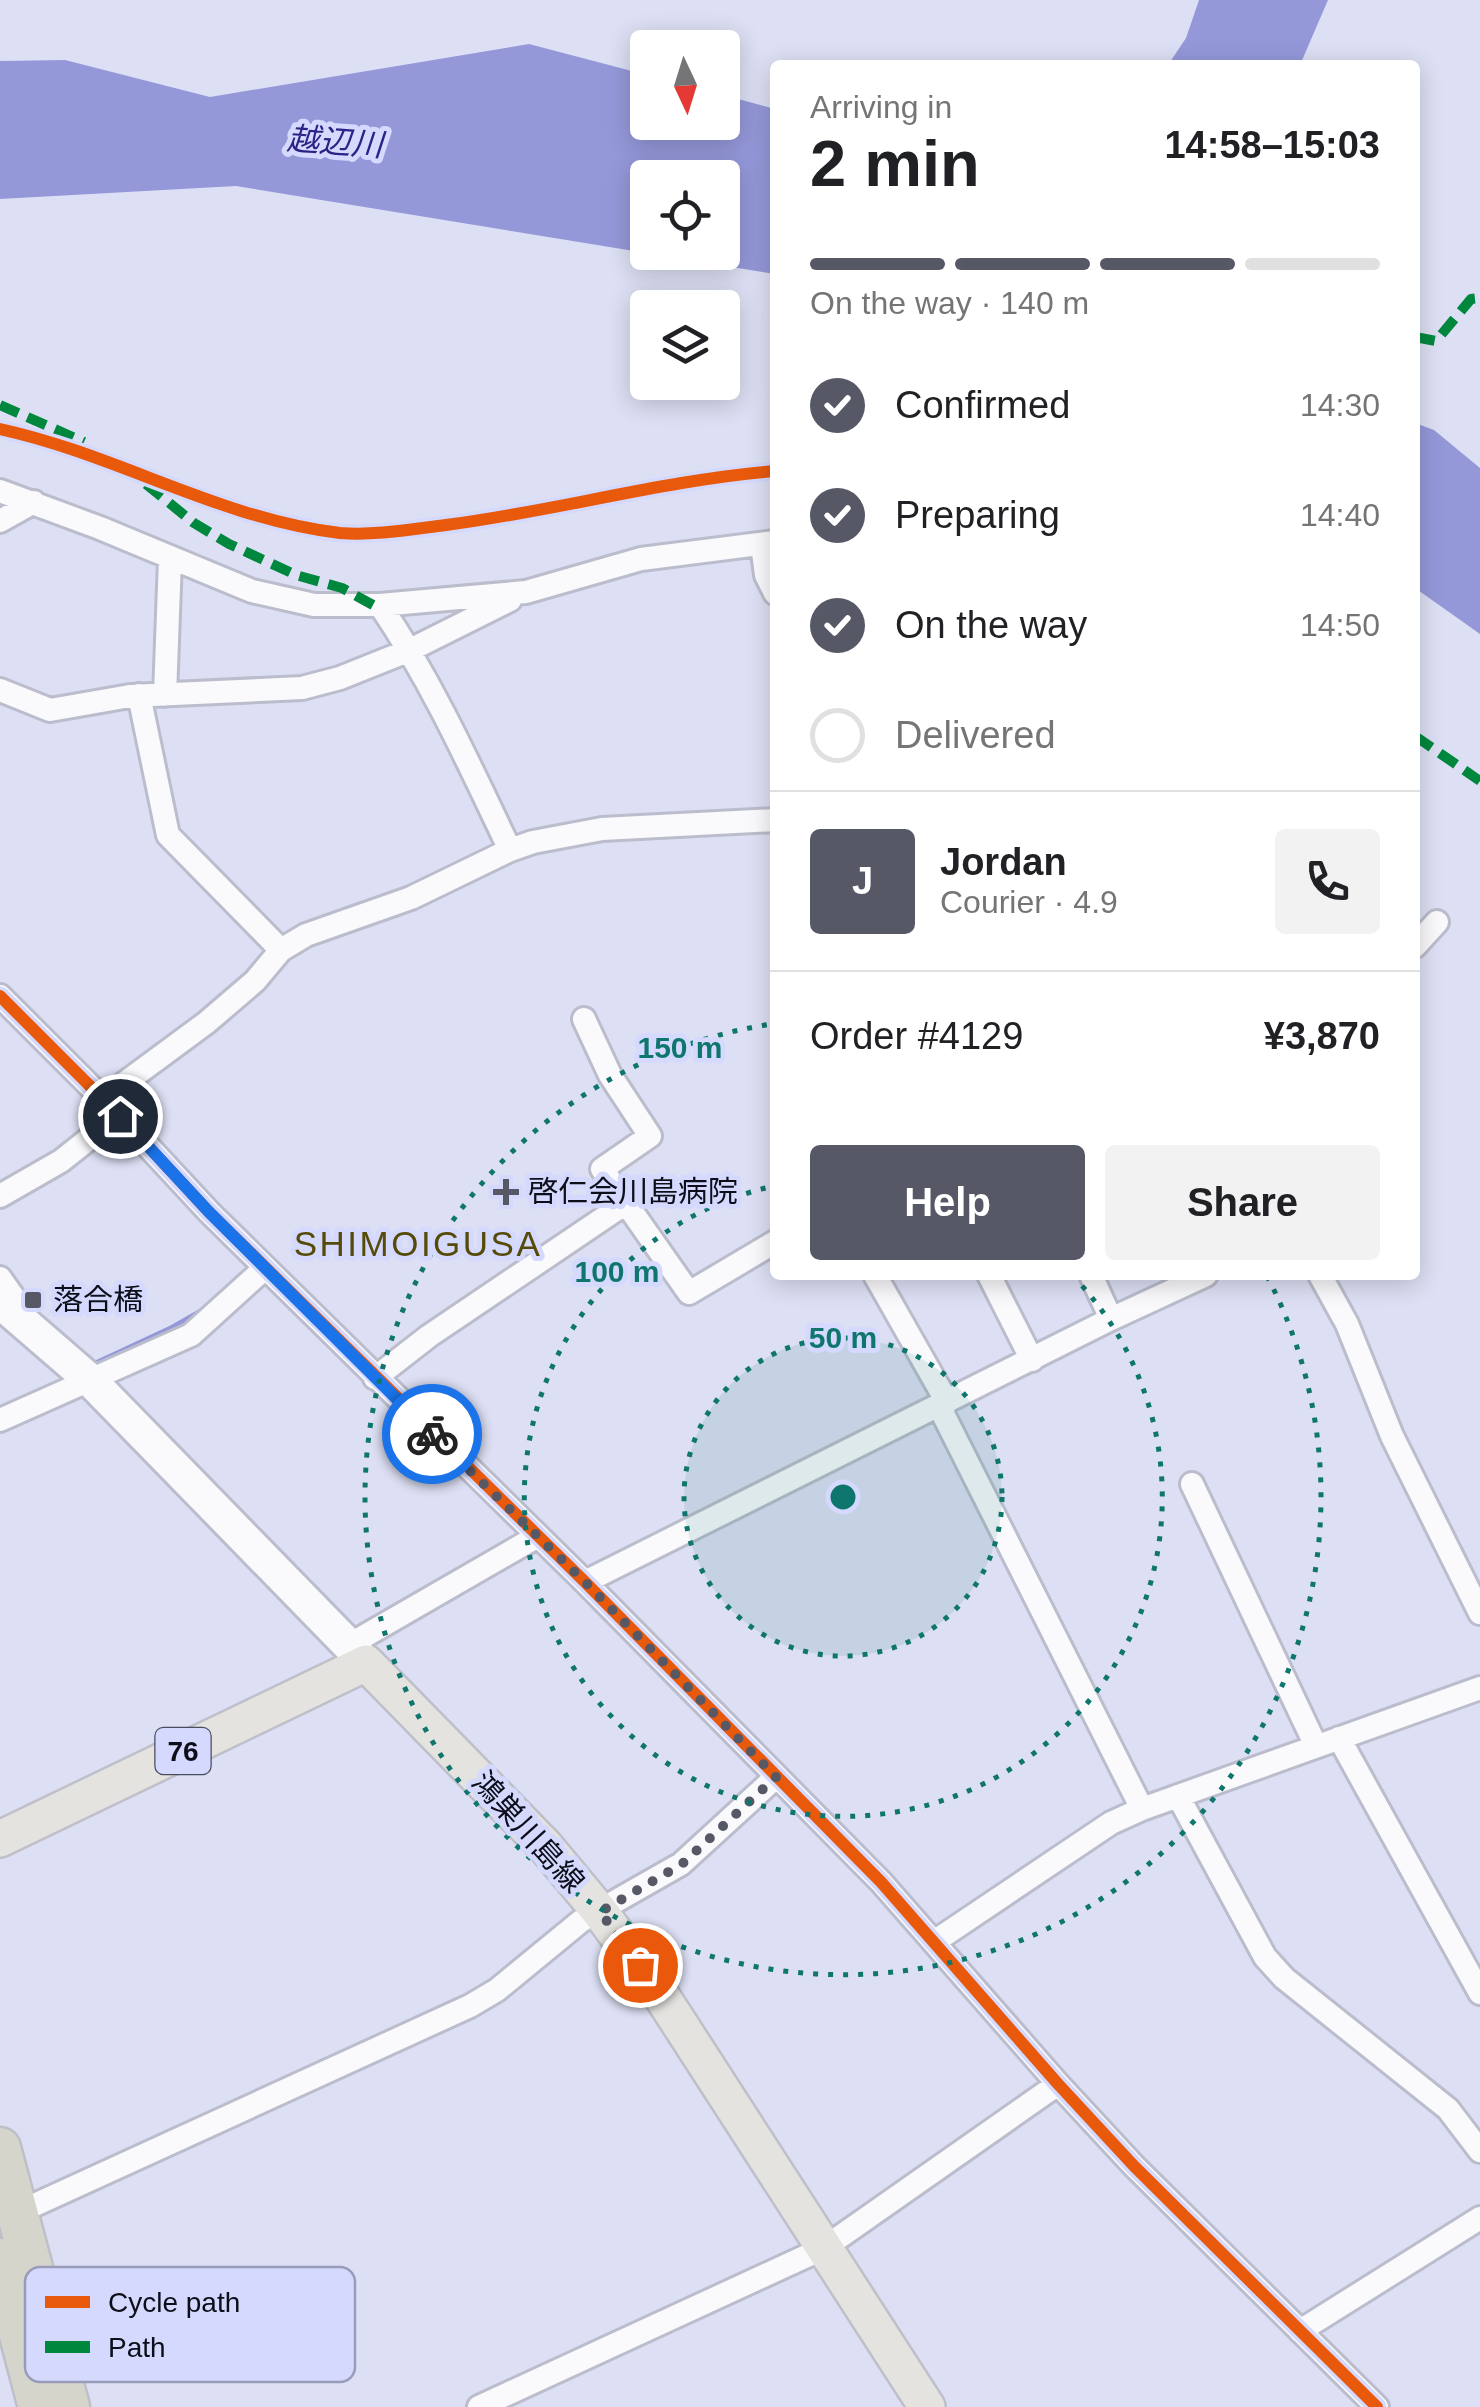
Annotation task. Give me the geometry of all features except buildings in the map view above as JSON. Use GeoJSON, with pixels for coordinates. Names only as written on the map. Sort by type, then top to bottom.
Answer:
{"type":"FeatureCollection","features":[{"type":"Feature","properties":{"kind":"highway"},"geometry":{"type":"LineString","coordinates":[[0,2148],[31,2267]]}},
{"type":"Feature","properties":{"kind":"highway"},"geometry":{"type":"LineString","coordinates":[[0,2259],[25,2354]]}},
{"type":"Feature","properties":{"kind":"highway"},"geometry":{"type":"LineString","coordinates":[[32,2382],[39,2407]]}},
{"type":"Feature","properties":{"kind":"highway"},"geometry":{"type":"LineString","coordinates":[[62,2382],[69,2407]]}},
{"type":"Feature","properties":{"kind":"main road","name":"76"},"geometry":{"type":"LineString","coordinates":[[0,1839],[358,1654]]}},
{"type":"Feature","properties":{"kind":"main road","name":"鴻巣川島線"},"geometry":{"type":"LineString","coordinates":[[358,1654],[545,1846],[600,1912],[659,1992],[927,2407]]}},
{"type":"Feature","properties":{"kind":"street"},"geometry":{"type":"LineString","coordinates":[[0,491],[252,592],[285,600],[349,607],[526,592]]}},
{"type":"Feature","properties":{"kind":"street"},"geometry":{"type":"LineString","coordinates":[[0,521],[34,502]]}},
{"type":"Feature","properties":{"kind":"street"},"geometry":{"type":"LineString","coordinates":[[0,690],[50,710],[138,696],[302,688],[340,678],[410,650],[526,592],[641,558],[768,543],[766,575],[770,583]]}},
{"type":"Feature","properties":{"kind":"street"},"geometry":{"type":"LineString","coordinates":[[165,695],[170,559]]}},
{"type":"Feature","properties":{"kind":"street"},"geometry":{"type":"LineString","coordinates":[[380,605],[410,650],[510,850]]}},
{"type":"Feature","properties":{"kind":"street"},"geometry":{"type":"LineString","coordinates":[[138,696],[168,835],[282,950]]}},
{"type":"Feature","properties":{"kind":"street"},"geometry":{"type":"LineString","coordinates":[[0,1196],[61,1161],[111,1107],[256,981],[282,950],[306,935],[412,898],[510,850],[552,838],[602,830],[770,820]]}},
{"type":"Feature","properties":{"kind":"street"},"geometry":{"type":"LineString","coordinates":[[1420,941],[1437,922]]}},
{"type":"Feature","properties":{"kind":"street"},"geometry":{"type":"LineString","coordinates":[[0,996],[265,1268],[585,1582],[881,1882],[1058,2084],[1372,2406]]}},
{"type":"Feature","properties":{"kind":"street"},"geometry":{"type":"LineString","coordinates":[[584,1020],[610,1076],[650,1136],[602,1169],[689,1293],[770,1245]]}},
{"type":"Feature","properties":{"kind":"street"},"geometry":{"type":"LineString","coordinates":[[375,1378],[429,1336],[626,1204]]}},
{"type":"Feature","properties":{"kind":"street"},"geometry":{"type":"LineString","coordinates":[[0,1420],[191,1335],[265,1268]]}},
{"type":"Feature","properties":{"kind":"street"},"geometry":{"type":"LineString","coordinates":[[0,1278],[39,1334]]}},
{"type":"Feature","properties":{"kind":"street"},"geometry":{"type":"LineString","coordinates":[[878,1280],[943,1404],[1142,1809]]}},
{"type":"Feature","properties":{"kind":"street"},"geometry":{"type":"LineString","coordinates":[[992,1280],[1032,1360]]}},
{"type":"Feature","properties":{"kind":"street"},"geometry":{"type":"LineString","coordinates":[[1093,1280],[1111,1319]]}},
{"type":"Feature","properties":{"kind":"street"},"geometry":{"type":"LineString","coordinates":[[585,1582],[1195,1280]]}},
{"type":"Feature","properties":{"kind":"street"},"geometry":{"type":"LineString","coordinates":[[1323,1280],[1347,1324],[1392,1436],[1480,1612]]}},
{"type":"Feature","properties":{"kind":"street"},"geometry":{"type":"LineString","coordinates":[[0,1302],[90,1380],[358,1654],[538,1536]]}},
{"type":"Feature","properties":{"kind":"street"},"geometry":{"type":"LineString","coordinates":[[1192,1484],[1328,1742],[1480,1993]]}},
{"type":"Feature","properties":{"kind":"street"},"geometry":{"type":"LineString","coordinates":[[934,1942],[1111,1823],[1480,1688]]}},
{"type":"Feature","properties":{"kind":"street"},"geometry":{"type":"LineString","coordinates":[[17,2213],[470,2006],[497,1990],[581,1921],[682,1864],[776,1777]]}},
{"type":"Feature","properties":{"kind":"street"},"geometry":{"type":"LineString","coordinates":[[1178,1796],[1265,1957],[1284,1978],[1448,2110],[1480,2151]]}},
{"type":"Feature","properties":{"kind":"street"},"geometry":{"type":"LineString","coordinates":[[479,2407],[824,2248],[1058,2084]]}},
{"type":"Feature","properties":{"kind":"street"},"geometry":{"type":"LineString","coordinates":[[1300,2331],[1480,2218]]}},
{"type":"Feature","properties":{"kind":"water"},"geometry":{"type":"Polygon","coordinates":[[[1199,0],[1328,0],[1302,60],[1171,60],[1186,38],[1199,0]]]}},
{"type":"Feature","properties":{"kind":"water","name":"越辺川"},"geometry":{"type":"Polygon","coordinates":[[[529,44],[630,71],[630,140],[740,140],[740,100],[770,108],[770,273],[740,268],[740,160],[630,160],[630,250],[236,186],[0,199],[0,61],[65,60],[210,97],[529,44]]]}},
{"type":"Feature","properties":{"kind":"water"},"geometry":{"type":"Polygon","coordinates":[[[1420,425],[1434,430],[1480,468],[1480,634],[1420,592],[1420,425]]]}},
{"type":"Feature","properties":{"kind":"waterway"},"geometry":{"type":"LineString","coordinates":[[97,1363],[207,1308]]}},
{"type":"Feature","properties":{"kind":"marked path"},"geometry":{"type":"LineString","coordinates":[[1420,338],[1436,341],[1471,299],[1480,298]]}},
{"type":"Feature","properties":{"kind":"marked path"},"geometry":{"type":"LineString","coordinates":[[0,405],[84,442]]}},
{"type":"Feature","properties":{"kind":"marked path"},"geometry":{"type":"LineString","coordinates":[[146,484],[194,523],[229,544],[296,575],[342,588],[373,605]]}},
{"type":"Feature","properties":{"kind":"marked path"},"geometry":{"type":"LineString","coordinates":[[1420,739],[1480,781]]}},
{"type":"Feature","properties":{"kind":"cycle path"},"geometry":{"type":"LineString","coordinates":[[0,429],[85,454],[210,501],[296,526],[340,533],[380,533],[446,525],[692,481],[770,471]]}},
{"type":"Feature","properties":{"kind":"cycle path"},"geometry":{"type":"LineString","coordinates":[[0,996],[209,1212],[585,1582],[881,1882],[1134,2166],[1377,2407]]}},
{"type":"Feature","properties":{"kind":"way so far"},"geometry":{"type":"LineString","coordinates":[[432,1434],[585,1582],[776,1777],[682,1864],[600,1912],[640,1965]]}},
{"type":"Feature","properties":{"kind":"place","name":"啓仁会川島病院"},"geometry":{"type":"Point","coordinates":[506,1192]}},
{"type":"Feature","properties":{"kind":"place","name":"落合橋"},"geometry":{"type":"Point","coordinates":[33,1300]}},
{"type":"Feature","properties":{"kind":"district","name":"SHIMOIGUSA"},"geometry":{"type":"Point","coordinates":[418,1244]}},
{"type":"Feature","properties":{"kind":"route"},"geometry":{"type":"LineString","coordinates":[[120,1116],[209,1212],[432,1434]]}}]}
